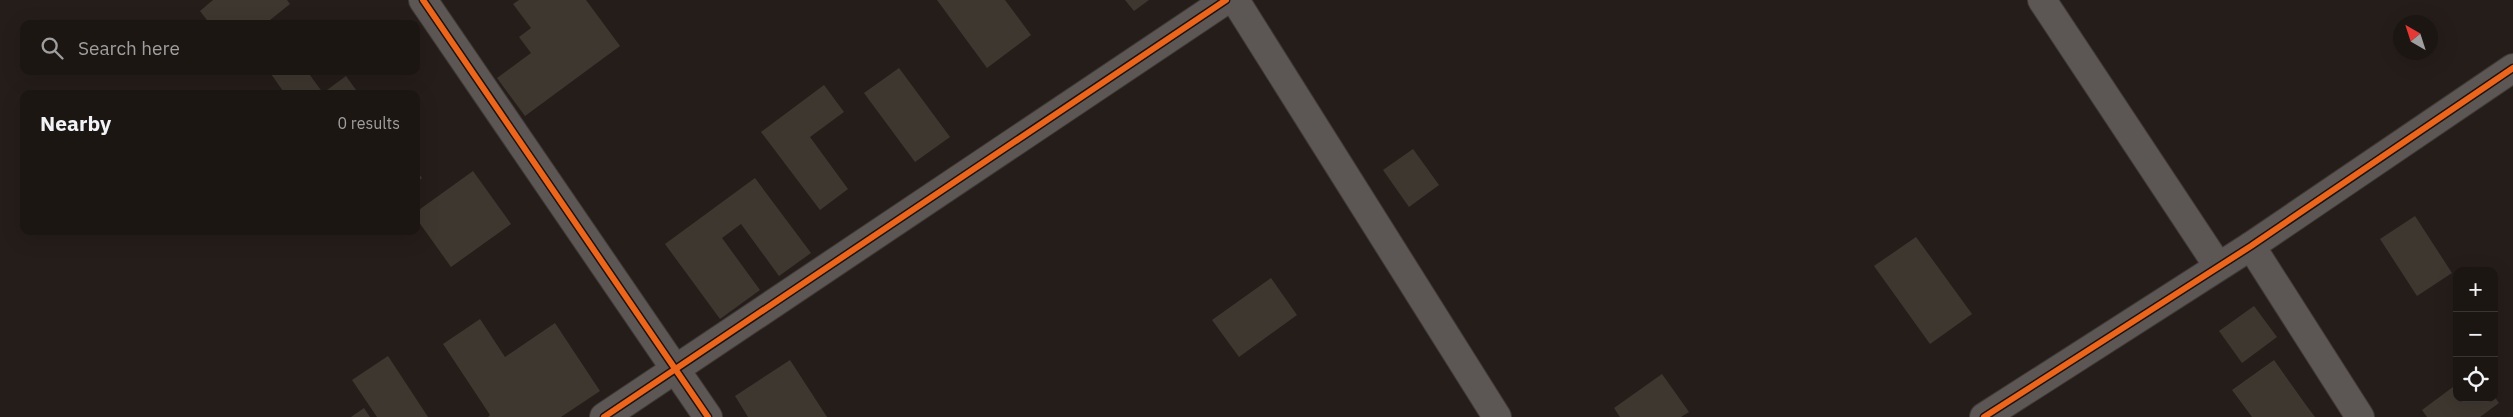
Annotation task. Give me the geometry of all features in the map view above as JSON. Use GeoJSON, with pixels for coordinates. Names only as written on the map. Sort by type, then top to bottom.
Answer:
{"type":"FeatureCollection","features":[{"type":"Feature","properties":{"kind":"street"},"geometry":{"type":"LineString","coordinates":[[423,0],[708,417]]}},
{"type":"Feature","properties":{"kind":"street"},"geometry":{"type":"LineString","coordinates":[[604,417],[1226,0]]}},
{"type":"Feature","properties":{"kind":"street"},"geometry":{"type":"LineString","coordinates":[[1235,0],[1498,417]]}},
{"type":"Feature","properties":{"kind":"street"},"geometry":{"type":"LineString","coordinates":[[2042,0],[2218,266]]}},
{"type":"Feature","properties":{"kind":"street"},"geometry":{"type":"LineString","coordinates":[[1984,417],[2250,246],[2513,68]]}},
{"type":"Feature","properties":{"kind":"street"},"geometry":{"type":"LineString","coordinates":[[2250,246],[2360,417]]}},
{"type":"Feature","properties":{"kind":"building"},"geometry":{"type":"Polygon","coordinates":[[[213,0],[287,0],[290,4],[270,20],[207,20],[200,11],[213,0]]]}},
{"type":"Feature","properties":{"kind":"building"},"geometry":{"type":"Polygon","coordinates":[[[519,0],[586,0],[620,46],[525,116],[497,78],[531,53],[519,37],[531,28],[513,4],[519,0]]]}},
{"type":"Feature","properties":{"kind":"building"},"geometry":{"type":"Polygon","coordinates":[[[937,0],[1005,0],[1031,35],[987,68],[937,0]]]}},
{"type":"Feature","properties":{"kind":"building"},"geometry":{"type":"Polygon","coordinates":[[[1125,0],[1149,0],[1134,11],[1125,0]]]}},
{"type":"Feature","properties":{"kind":"building"},"geometry":{"type":"Polygon","coordinates":[[[899,68],[950,137],[915,162],[864,93],[899,68]]]}},
{"type":"Feature","properties":{"kind":"building"},"geometry":{"type":"Polygon","coordinates":[[[272,75],[310,75],[321,90],[282,90],[272,75]]]}},
{"type":"Feature","properties":{"kind":"building"},"geometry":{"type":"Polygon","coordinates":[[[346,76],[356,90],[327,90],[346,76]]]}},
{"type":"Feature","properties":{"kind":"building"},"geometry":{"type":"Polygon","coordinates":[[[824,85],[844,112],[810,137],[848,189],[820,210],[761,132],[824,85]]]}},
{"type":"Feature","properties":{"kind":"building"},"geometry":{"type":"Polygon","coordinates":[[[1413,149],[1439,185],[1409,207],[1383,170],[1413,149]]]}},
{"type":"Feature","properties":{"kind":"building"},"geometry":{"type":"Polygon","coordinates":[[[473,171],[511,224],[451,267],[420,224],[420,209],[473,171]]]}},
{"type":"Feature","properties":{"kind":"building"},"geometry":{"type":"Polygon","coordinates":[[[755,178],[811,253],[779,276],[741,224],[722,238],[760,290],[720,319],[665,244],[755,178]]]}},
{"type":"Feature","properties":{"kind":"building"},"geometry":{"type":"Polygon","coordinates":[[[2415,216],[2452,273],[2417,296],[2380,239],[2415,216]]]}},
{"type":"Feature","properties":{"kind":"building"},"geometry":{"type":"Polygon","coordinates":[[[1916,237],[1972,314],[1930,344],[1874,266],[1916,237]]]}},
{"type":"Feature","properties":{"kind":"building"},"geometry":{"type":"Polygon","coordinates":[[[1271,278],[1297,315],[1239,357],[1212,320],[1271,278]]]}},
{"type":"Feature","properties":{"kind":"building"},"geometry":{"type":"Polygon","coordinates":[[[2254,306],[2277,337],[2242,363],[2219,331],[2254,306]]]}},
{"type":"Feature","properties":{"kind":"building"},"geometry":{"type":"Polygon","coordinates":[[[480,319],[505,357],[555,323],[600,391],[561,417],[488,417],[490,415],[443,344],[480,319]]]}},
{"type":"Feature","properties":{"kind":"building"},"geometry":{"type":"Polygon","coordinates":[[[388,356],[428,417],[377,417],[352,380],[388,356]]]}},
{"type":"Feature","properties":{"kind":"building"},"geometry":{"type":"Polygon","coordinates":[[[790,360],[827,417],[748,417],[735,396],[790,360]]]}},
{"type":"Feature","properties":{"kind":"building"},"geometry":{"type":"Polygon","coordinates":[[[2274,360],[2315,417],[2252,417],[2232,390],[2274,360]]]}},
{"type":"Feature","properties":{"kind":"building"},"geometry":{"type":"Polygon","coordinates":[[[1662,374],[1689,412],[1681,417],[1620,417],[1614,408],[1662,374]]]}},
{"type":"Feature","properties":{"kind":"building"},"geometry":{"type":"Polygon","coordinates":[[[2453,387],[2453,402],[2499,403],[2480,417],[2427,417],[2422,410],[2453,387]]]}},
{"type":"Feature","properties":{"kind":"building"},"geometry":{"type":"Polygon","coordinates":[[[364,408],[370,417],[351,417],[364,408]]]}},
{"type":"Feature","properties":{"kind":"cycle path"},"geometry":{"type":"LineString","coordinates":[[423,0],[708,417]]}},
{"type":"Feature","properties":{"kind":"cycle path"},"geometry":{"type":"LineString","coordinates":[[604,417],[1226,0]]}},
{"type":"Feature","properties":{"kind":"cycle path"},"geometry":{"type":"LineString","coordinates":[[1984,417],[2251,246],[2513,68]]}}]}
